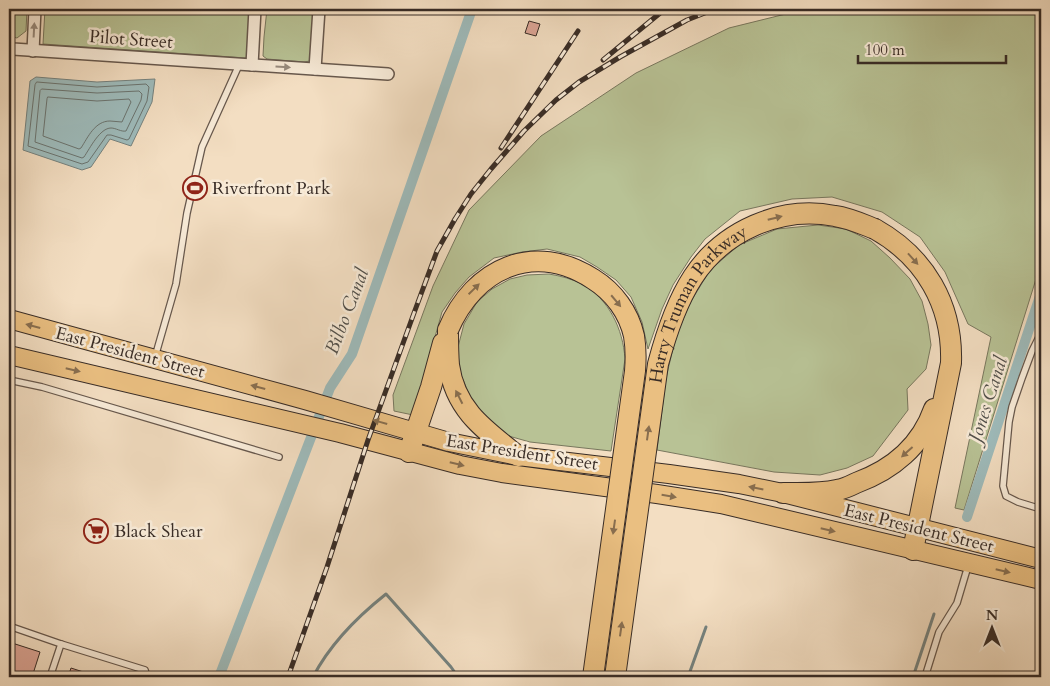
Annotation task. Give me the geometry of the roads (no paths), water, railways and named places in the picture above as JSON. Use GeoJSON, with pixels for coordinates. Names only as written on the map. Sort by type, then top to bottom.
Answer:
{"type":"FeatureCollection","features":[{"type":"Feature","properties":{"kind":"highway","name":"Harry Truman Parkway"},"geometry":{"type":"LineString","coordinates":[[615,677],[658,364],[668,327],[680,302],[693,277],[716,250],[730,238],[747,228],[772,219],[800,214],[817,213],[835,216],[849,219],[874,229],[901,246],[912,257],[933,285],[941,300],[948,326],[951,363]]}},
{"type":"Feature","properties":{"kind":"highway","name":"Harry Truman Parkway"},"geometry":{"type":"LineString","coordinates":[[409,452],[448,330],[463,301],[484,280],[510,266],[518,264],[533,261],[560,263],[599,282],[624,309],[636,346],[635,371],[593,677]]}},
{"type":"Feature","properties":{"kind":"highway"},"geometry":{"type":"LineString","coordinates":[[448,330],[451,373],[456,393],[463,406],[485,430],[518,456]]}},
{"type":"Feature","properties":{"kind":"highway"},"geometry":{"type":"LineString","coordinates":[[784,493],[838,490],[868,479],[892,466],[913,446],[930,422],[951,363]]}},
{"type":"Feature","properties":{"kind":"highway"},"geometry":{"type":"LineString","coordinates":[[913,550],[951,363]]}},
{"type":"Feature","properties":{"kind":"main road","name":"East President Street"},"geometry":{"type":"LineString","coordinates":[[9,320],[345,411],[449,442],[518,456],[669,474],[784,493],[1041,558]]}},
{"type":"Feature","properties":{"kind":"main road","name":"East President Street"},"geometry":{"type":"LineString","coordinates":[[9,355],[338,433],[460,465],[502,473],[721,504],[1041,580]]}},
{"type":"Feature","properties":{"kind":"street"},"geometry":{"type":"LineString","coordinates":[[33,51],[36,9]]}},
{"type":"Feature","properties":{"kind":"street"},"geometry":{"type":"LineString","coordinates":[[252,65],[255,9]]}},
{"type":"Feature","properties":{"kind":"street"},"geometry":{"type":"LineString","coordinates":[[315,69],[319,9]]}},
{"type":"Feature","properties":{"kind":"street","name":"Pilot Street"},"geometry":{"type":"LineString","coordinates":[[9,48],[388,74]]}},
{"type":"Feature","properties":{"kind":"lane"},"geometry":{"type":"LineString","coordinates":[[154,359],[176,284],[187,212],[202,147],[239,64]]}},
{"type":"Feature","properties":{"kind":"lane"},"geometry":{"type":"LineString","coordinates":[[1041,333],[1032,351],[1012,407],[1004,486],[1006,496],[1041,509]]}},
{"type":"Feature","properties":{"kind":"lane"},"geometry":{"type":"LineString","coordinates":[[9,380],[42,387],[279,457]]}},
{"type":"Feature","properties":{"kind":"lane"},"geometry":{"type":"LineString","coordinates":[[925,677],[939,632],[956,603],[968,563]]}},
{"type":"Feature","properties":{"kind":"lane"},"geometry":{"type":"LineString","coordinates":[[9,626],[145,670],[147,677]]}},
{"type":"Feature","properties":{"kind":"lane"},"geometry":{"type":"LineString","coordinates":[[50,677],[61,644]]}},
{"type":"Feature","properties":{"kind":"water"},"geometry":{"type":"Polygon","coordinates":[[[36,77],[97,82],[155,79],[152,102],[131,146],[110,139],[91,167],[82,170],[23,150],[30,81],[36,77]]]}},
{"type":"Feature","properties":{"kind":"waterway","name":"Bilbo Canal"},"geometry":{"type":"LineString","coordinates":[[219,677],[330,388],[352,354],[472,9]]}},
{"type":"Feature","properties":{"kind":"waterway","name":"Jones Canal"},"geometry":{"type":"LineString","coordinates":[[967,517],[1041,293]]}},
{"type":"Feature","properties":{"kind":"waterway"},"geometry":{"type":"LineString","coordinates":[[313,677],[336,642],[365,612],[386,594],[458,677]]}},
{"type":"Feature","properties":{"kind":"waterway"},"geometry":{"type":"LineString","coordinates":[[913,677],[934,614]]}},
{"type":"Feature","properties":{"kind":"waterway"},"geometry":{"type":"LineString","coordinates":[[688,677],[706,627]]}},
{"type":"Feature","properties":{"kind":"railway"},"geometry":{"type":"LineString","coordinates":[[603,60],[665,9]]}},
{"type":"Feature","properties":{"kind":"railway"},"geometry":{"type":"LineString","coordinates":[[288,677],[327,567],[368,440],[414,313],[437,251],[455,219],[471,194],[491,169],[524,131],[556,100],[579,82],[620,57],[687,20],[715,9]]}},
{"type":"Feature","properties":{"kind":"railway"},"geometry":{"type":"LineString","coordinates":[[501,148],[578,31]]}},
{"type":"Feature","properties":{"kind":"place","name":"Riverfront Park"},"geometry":{"type":"Point","coordinates":[195,188]}},
{"type":"Feature","properties":{"kind":"place","name":"Black Shear"},"geometry":{"type":"Point","coordinates":[96,531]}}]}
